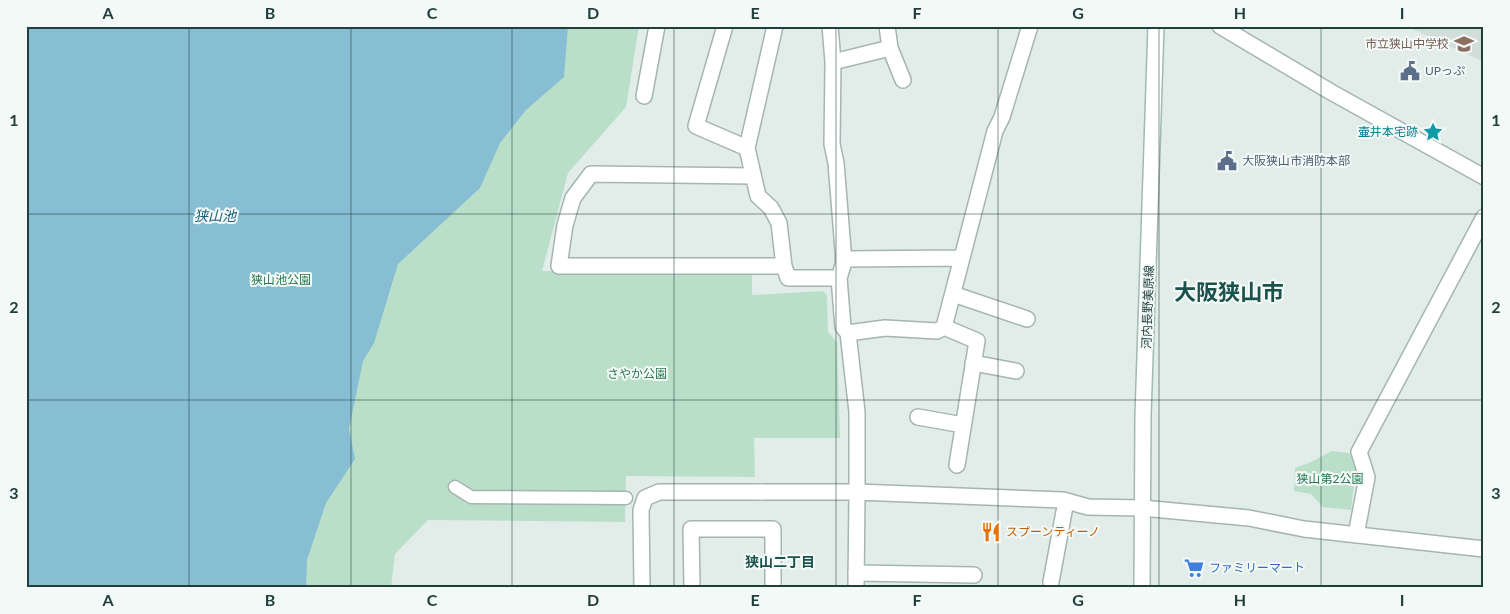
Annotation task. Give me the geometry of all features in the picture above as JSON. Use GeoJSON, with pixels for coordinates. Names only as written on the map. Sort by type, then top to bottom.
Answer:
{"type":"FeatureCollection","features":[{"type":"Feature","properties":{"kind":"street"},"geometry":{"type":"LineString","coordinates":[[644,96],[657,26]]}},
{"type":"Feature","properties":{"kind":"street"},"geometry":{"type":"LineString","coordinates":[[725,26],[696,126],[747,148]]}},
{"type":"Feature","properties":{"kind":"street"},"geometry":{"type":"LineString","coordinates":[[887,26],[890,48],[903,80]]}},
{"type":"Feature","properties":{"kind":"street"},"geometry":{"type":"LineString","coordinates":[[944,327],[995,131],[1002,117],[1030,26]]}},
{"type":"Feature","properties":{"kind":"street","name":"河内長野美原線"},"geometry":{"type":"LineString","coordinates":[[1142,588],[1142,508],[1156,26]]}},
{"type":"Feature","properties":{"kind":"street"},"geometry":{"type":"LineString","coordinates":[[1220,26],[1331,92],[1484,176]]}},
{"type":"Feature","properties":{"kind":"street"},"geometry":{"type":"LineString","coordinates":[[776,27],[747,148],[758,196],[771,208],[779,223],[784,266],[788,278],[839,278]]}},
{"type":"Feature","properties":{"kind":"street"},"geometry":{"type":"LineString","coordinates":[[830,28],[833,62],[832,144],[836,163],[843,259],[839,278],[843,327],[848,333],[857,412],[856,580],[974,575]]}},
{"type":"Feature","properties":{"kind":"street"},"geometry":{"type":"LineString","coordinates":[[833,62],[890,48]]}},
{"type":"Feature","properties":{"kind":"street"},"geometry":{"type":"LineString","coordinates":[[753,176],[590,174],[573,198],[565,225],[559,266],[784,266]]}},
{"type":"Feature","properties":{"kind":"street"},"geometry":{"type":"LineString","coordinates":[[1356,534],[1367,477],[1359,452],[1484,217]]}},
{"type":"Feature","properties":{"kind":"street"},"geometry":{"type":"LineString","coordinates":[[843,259],[961,258]]}},
{"type":"Feature","properties":{"kind":"street"},"geometry":{"type":"LineString","coordinates":[[953,294],[1027,319]]}},
{"type":"Feature","properties":{"kind":"street"},"geometry":{"type":"LineString","coordinates":[[848,333],[885,328],[937,330],[944,327],[977,341],[957,464]]}},
{"type":"Feature","properties":{"kind":"street"},"geometry":{"type":"LineString","coordinates":[[973,363],[1016,371]]}},
{"type":"Feature","properties":{"kind":"street"},"geometry":{"type":"LineString","coordinates":[[918,417],[963,425]]}},
{"type":"Feature","properties":{"kind":"street"},"geometry":{"type":"LineString","coordinates":[[455,486],[471,497],[626,498]]}},
{"type":"Feature","properties":{"kind":"street"},"geometry":{"type":"LineString","coordinates":[[642,588],[641,510],[645,498],[659,492],[857,492],[1066,501],[1088,508],[1142,508],[1248,518],[1304,529],[1484,549]]}},
{"type":"Feature","properties":{"kind":"street"},"geometry":{"type":"LineString","coordinates":[[1051,582],[1066,501]]}},
{"type":"Feature","properties":{"kind":"street"},"geometry":{"type":"LineString","coordinates":[[692,588],[691,529],[773,529],[773,588]]}},
{"type":"Feature","properties":{"kind":"shaded area","name":"市立狭山中学校"},"geometry":{"type":"Polygon","coordinates":[[[1406,26],[1484,26],[1484,62],[1406,26]]]}},
{"type":"Feature","properties":{"kind":"green space","name":"狭山池"},"geometry":{"type":"Polygon","coordinates":[[[26,26],[639,26],[626,107],[568,173],[542,271],[752,273],[752,295],[823,291],[827,295],[828,332],[837,342],[840,438],[754,438],[755,477],[626,476],[625,522],[428,520],[395,554],[391,588],[26,588],[26,26]]]}},
{"type":"Feature","properties":{"kind":"green space","name":"狭山第2公園"},"geometry":{"type":"Polygon","coordinates":[[[1332,451],[1349,453],[1356,467],[1351,510],[1323,507],[1311,494],[1294,491],[1295,468],[1332,451]]]}},
{"type":"Feature","properties":{"kind":"water","name":"狭山池"},"geometry":{"type":"Polygon","coordinates":[[[26,26],[568,26],[564,77],[526,110],[500,143],[480,188],[398,264],[374,343],[363,361],[349,429],[355,459],[326,503],[307,560],[306,588],[26,588],[26,26]]]}},
{"type":"Feature","properties":{"kind":"place","name":"市立狭山中学校"},"geometry":{"type":"Point","coordinates":[1464,44]}},
{"type":"Feature","properties":{"kind":"place","name":"UPっぷ"},"geometry":{"type":"Point","coordinates":[1410,71]}},
{"type":"Feature","properties":{"kind":"place","name":"壷井本宅跡"},"geometry":{"type":"Point","coordinates":[1433,132]}},
{"type":"Feature","properties":{"kind":"place","name":"大阪狭山市消防本部"},"geometry":{"type":"Point","coordinates":[1227,161]}},
{"type":"Feature","properties":{"kind":"place","name":"スプーンティーノ"},"geometry":{"type":"Point","coordinates":[991,532]}},
{"type":"Feature","properties":{"kind":"place","name":"ファミリーマート"},"geometry":{"type":"Point","coordinates":[1194,568]}},
{"type":"Feature","properties":{"kind":"district","name":"大阪狭山市"},"geometry":{"type":"Point","coordinates":[1229,292]}},
{"type":"Feature","properties":{"kind":"district","name":"狭山二丁目"},"geometry":{"type":"Point","coordinates":[780,562]}},
{"type":"Feature","properties":{"kind":"park label","name":"狭山池公園"},"geometry":{"type":"Point","coordinates":[281,280]}},
{"type":"Feature","properties":{"kind":"park label","name":"さやか公園"},"geometry":{"type":"Point","coordinates":[637,374]}}]}
